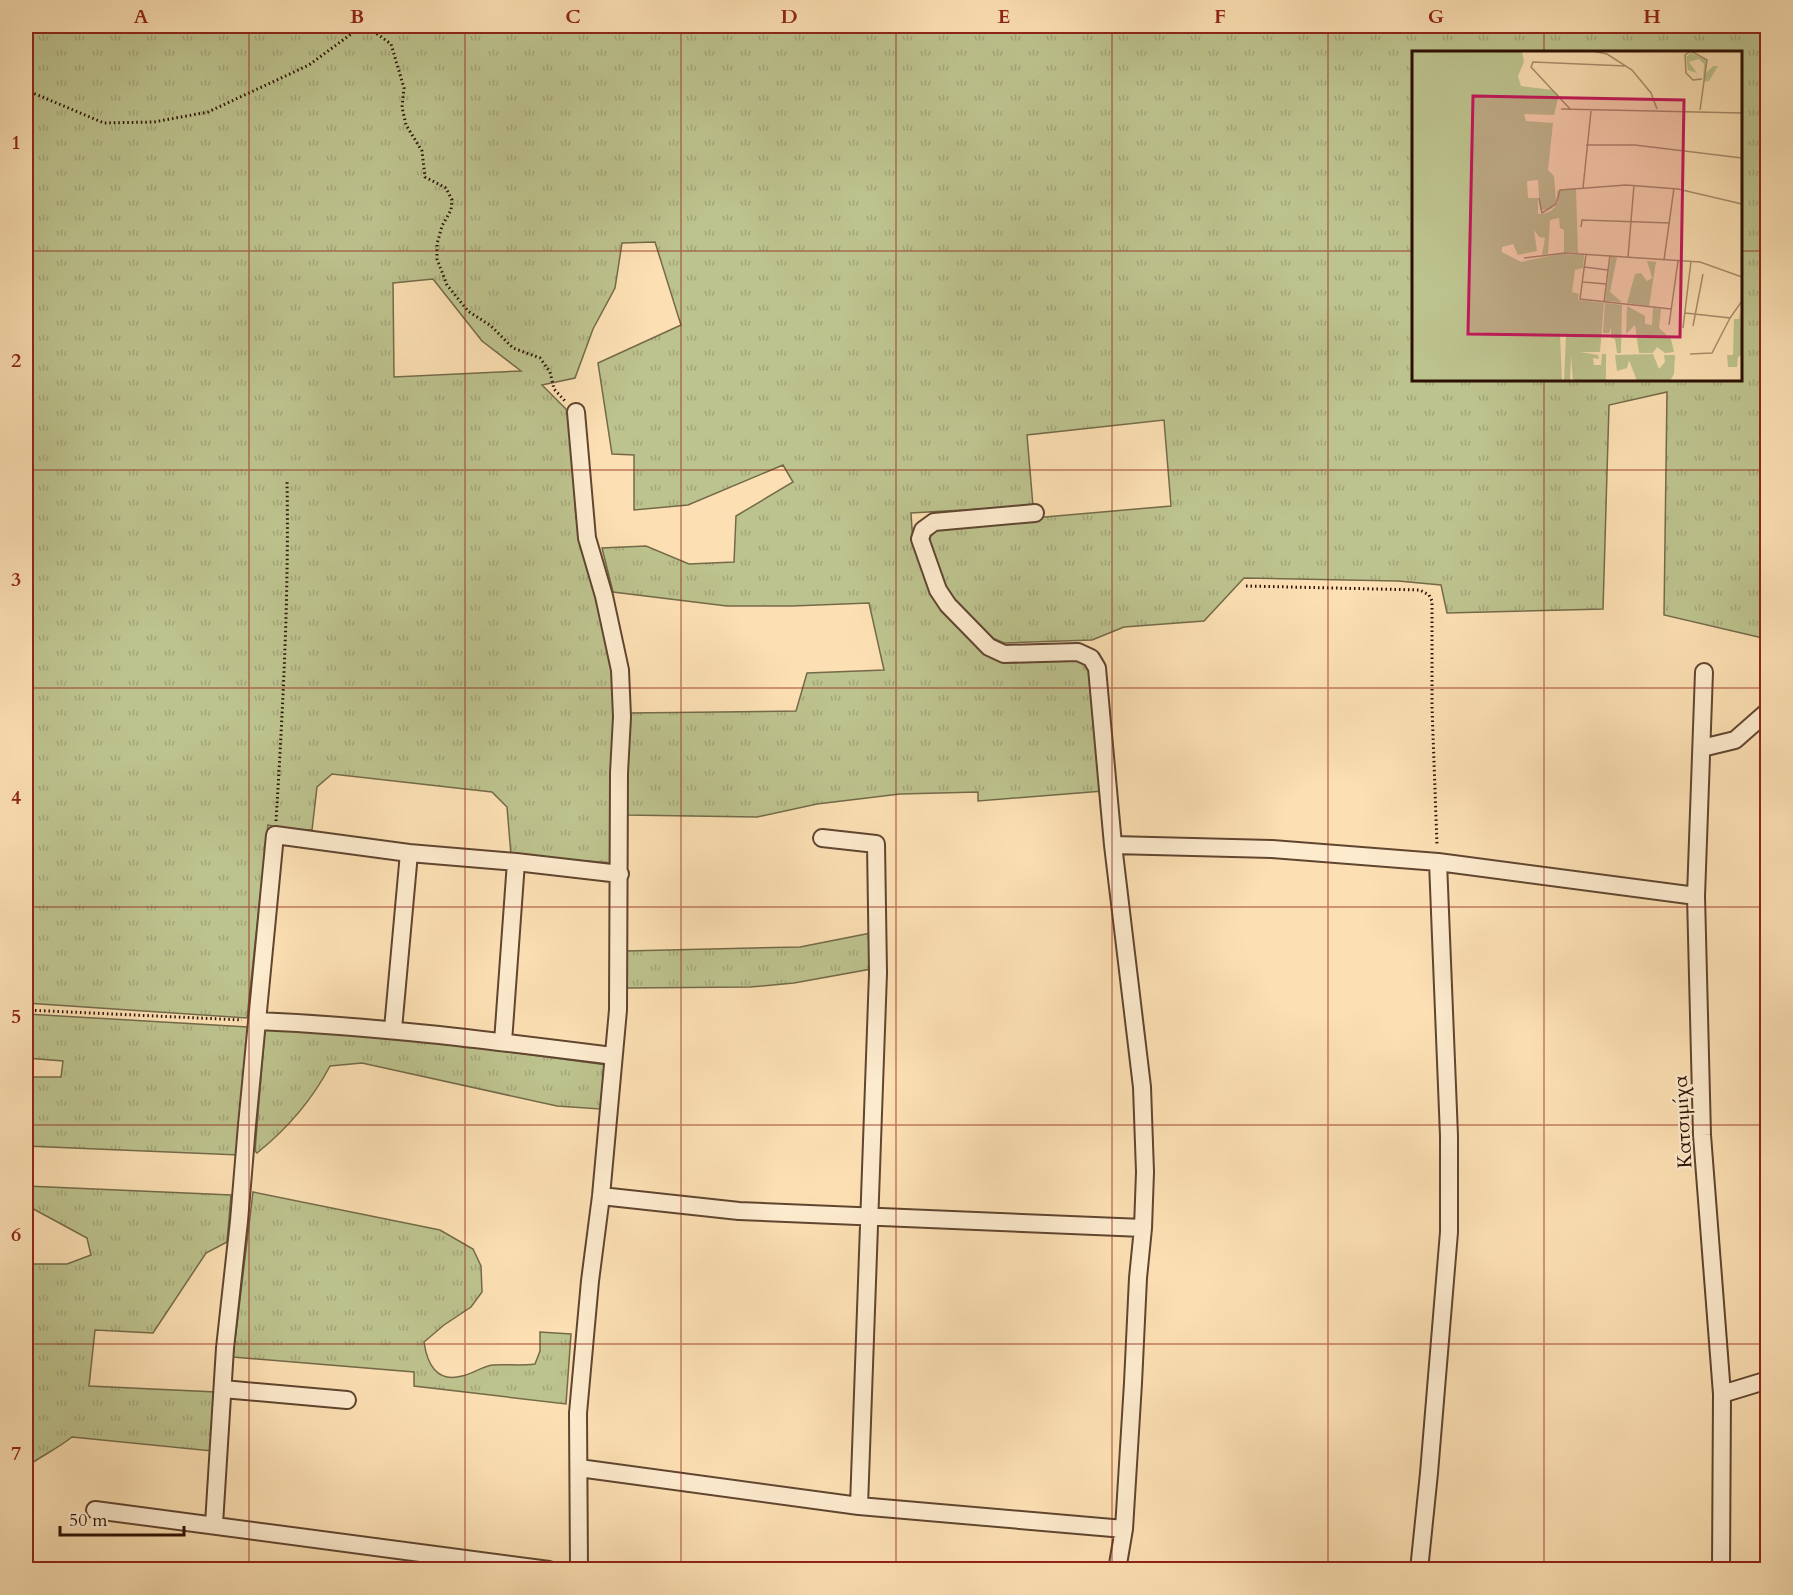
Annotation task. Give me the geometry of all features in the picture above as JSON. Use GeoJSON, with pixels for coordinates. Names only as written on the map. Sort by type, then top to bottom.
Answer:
{"type":"FeatureCollection","features":[{"type":"Feature","properties":{"kind":"street"},"geometry":{"type":"LineString","coordinates":[[576,412],[587,538],[604,596],[620,670],[618,1010],[580,1393],[579,1569]]}},
{"type":"Feature","properties":{"kind":"street"},"geometry":{"type":"LineString","coordinates":[[1035,513],[934,522],[923,530],[920,539],[938,590],[948,605],[989,647],[1004,654],[1078,652],[1092,658],[1097,668],[1113,845],[1142,1087],[1145,1172],[1124,1529],[1117,1569]]}},
{"type":"Feature","properties":{"kind":"street","name":"Κατσιμίχα"},"geometry":{"type":"LineString","coordinates":[[1704,672],[1696,896],[1702,1135],[1722,1394],[1721,1569]]}},
{"type":"Feature","properties":{"kind":"street"},"geometry":{"type":"LineString","coordinates":[[1702,748],[1735,740],[1767,711]]}},
{"type":"Feature","properties":{"kind":"street"},"geometry":{"type":"LineString","coordinates":[[214,1524],[223,1389],[275,835],[409,853],[620,874]]}},
{"type":"Feature","properties":{"kind":"street"},"geometry":{"type":"LineString","coordinates":[[822,837],[876,844],[878,973],[859,1506]]}},
{"type":"Feature","properties":{"kind":"street"},"geometry":{"type":"LineString","coordinates":[[1113,845],[1272,849],[1438,862],[1696,896]]}},
{"type":"Feature","properties":{"kind":"street"},"geometry":{"type":"LineString","coordinates":[[393,1029],[409,853]]}},
{"type":"Feature","properties":{"kind":"street"},"geometry":{"type":"LineString","coordinates":[[503,1042],[516,862]]}},
{"type":"Feature","properties":{"kind":"street"},"geometry":{"type":"LineString","coordinates":[[1419,1569],[1449,1232],[1448,1124],[1438,862]]}},
{"type":"Feature","properties":{"kind":"street"},"geometry":{"type":"LineString","coordinates":[[257,1021],[339,1024],[393,1029],[613,1056]]}},
{"type":"Feature","properties":{"kind":"street"},"geometry":{"type":"LineString","coordinates":[[601,1196],[739,1211],[1143,1228]]}},
{"type":"Feature","properties":{"kind":"street"},"geometry":{"type":"LineString","coordinates":[[1722,1394],[1767,1380]]}},
{"type":"Feature","properties":{"kind":"street"},"geometry":{"type":"LineString","coordinates":[[223,1389],[347,1400]]}},
{"type":"Feature","properties":{"kind":"street"},"geometry":{"type":"LineString","coordinates":[[579,1467],[859,1506],[1124,1529]]}},
{"type":"Feature","properties":{"kind":"street"},"geometry":{"type":"LineString","coordinates":[[95,1510],[549,1569]]}},
{"type":"Feature","properties":{"kind":"path"},"geometry":{"type":"LineString","coordinates":[[26,90],[104,123],[165,120],[208,112],[309,65],[362,26]]}},
{"type":"Feature","properties":{"kind":"path"},"geometry":{"type":"LineString","coordinates":[[372,26],[376,33],[391,44],[404,88],[402,107],[406,125],[422,151],[425,177],[446,188],[452,200],[451,210],[442,226],[437,244],[437,259],[447,285],[468,311],[491,326],[513,348],[540,358],[550,372],[554,389],[576,412]]}},
{"type":"Feature","properties":{"kind":"path"},"geometry":{"type":"LineString","coordinates":[[908,26],[929,30],[960,30],[996,26]]}},
{"type":"Feature","properties":{"kind":"path"},"geometry":{"type":"LineString","coordinates":[[275,835],[284,694],[288,544],[287,481]]}},
{"type":"Feature","properties":{"kind":"path"},"geometry":{"type":"LineString","coordinates":[[1246,586],[1420,590],[1430,595],[1438,862]]}},
{"type":"Feature","properties":{"kind":"path"},"geometry":{"type":"LineString","coordinates":[[26,1010],[257,1021]]}},
{"type":"Feature","properties":{"kind":"green space"},"geometry":{"type":"Polygon","coordinates":[[[26,26],[1767,26],[1767,639],[1664,615],[1667,392],[1609,405],[1603,609],[1447,613],[1441,585],[1398,581],[1244,578],[1204,621],[1124,627],[1092,640],[1004,643],[986,635],[952,604],[931,551],[930,537],[940,526],[1171,506],[1164,420],[1027,435],[1033,506],[911,513],[913,544],[937,604],[999,657],[1090,650],[1103,791],[978,801],[978,792],[900,794],[817,804],[757,817],[626,815],[629,713],[796,711],[807,673],[884,670],[869,603],[727,606],[613,592],[602,548],[646,546],[689,564],[734,562],[736,516],[793,482],[783,465],[688,505],[634,510],[634,455],[612,454],[598,363],[681,325],[655,242],[622,243],[615,288],[593,329],[575,378],[542,385],[569,412],[576,518],[601,607],[613,676],[612,863],[511,855],[507,807],[492,792],[332,774],[317,787],[312,830],[284,829],[268,825],[247,1018],[26,1003],[26,26]],[[433,279],[393,283],[394,377],[521,371],[482,341],[433,279]]]}},
{"type":"Feature","properties":{"kind":"green space"},"geometry":{"type":"Polygon","coordinates":[[[871,933],[871,969],[794,983],[750,987],[625,988],[626,951],[800,947],[871,933]]]}},
{"type":"Feature","properties":{"kind":"green space"},"geometry":{"type":"Polygon","coordinates":[[[26,1014],[248,1027],[239,1155],[26,1146],[26,1077],[61,1077],[63,1061],[26,1058],[26,1014]]]}},
{"type":"Feature","properties":{"kind":"green space"},"geometry":{"type":"Polygon","coordinates":[[[265,1028],[385,1035],[607,1065],[600,1109],[557,1106],[362,1063],[330,1066],[298,1113],[257,1153],[255,1151],[265,1028]]]}},
{"type":"Feature","properties":{"kind":"green space"},"geometry":{"type":"Polygon","coordinates":[[[26,1186],[231,1195],[227,1242],[206,1253],[153,1333],[95,1330],[89,1386],[216,1392],[212,1451],[72,1437],[26,1467],[26,1264],[67,1264],[91,1255],[87,1238],[26,1205],[26,1186]]]}},
{"type":"Feature","properties":{"kind":"green space"},"geometry":{"type":"Polygon","coordinates":[[[253,1192],[440,1230],[473,1249],[481,1266],[482,1292],[471,1307],[424,1342],[430,1364],[439,1374],[453,1377],[466,1375],[493,1365],[535,1364],[540,1351],[540,1332],[571,1334],[566,1404],[414,1386],[414,1372],[233,1357],[253,1192]]]}}]}
